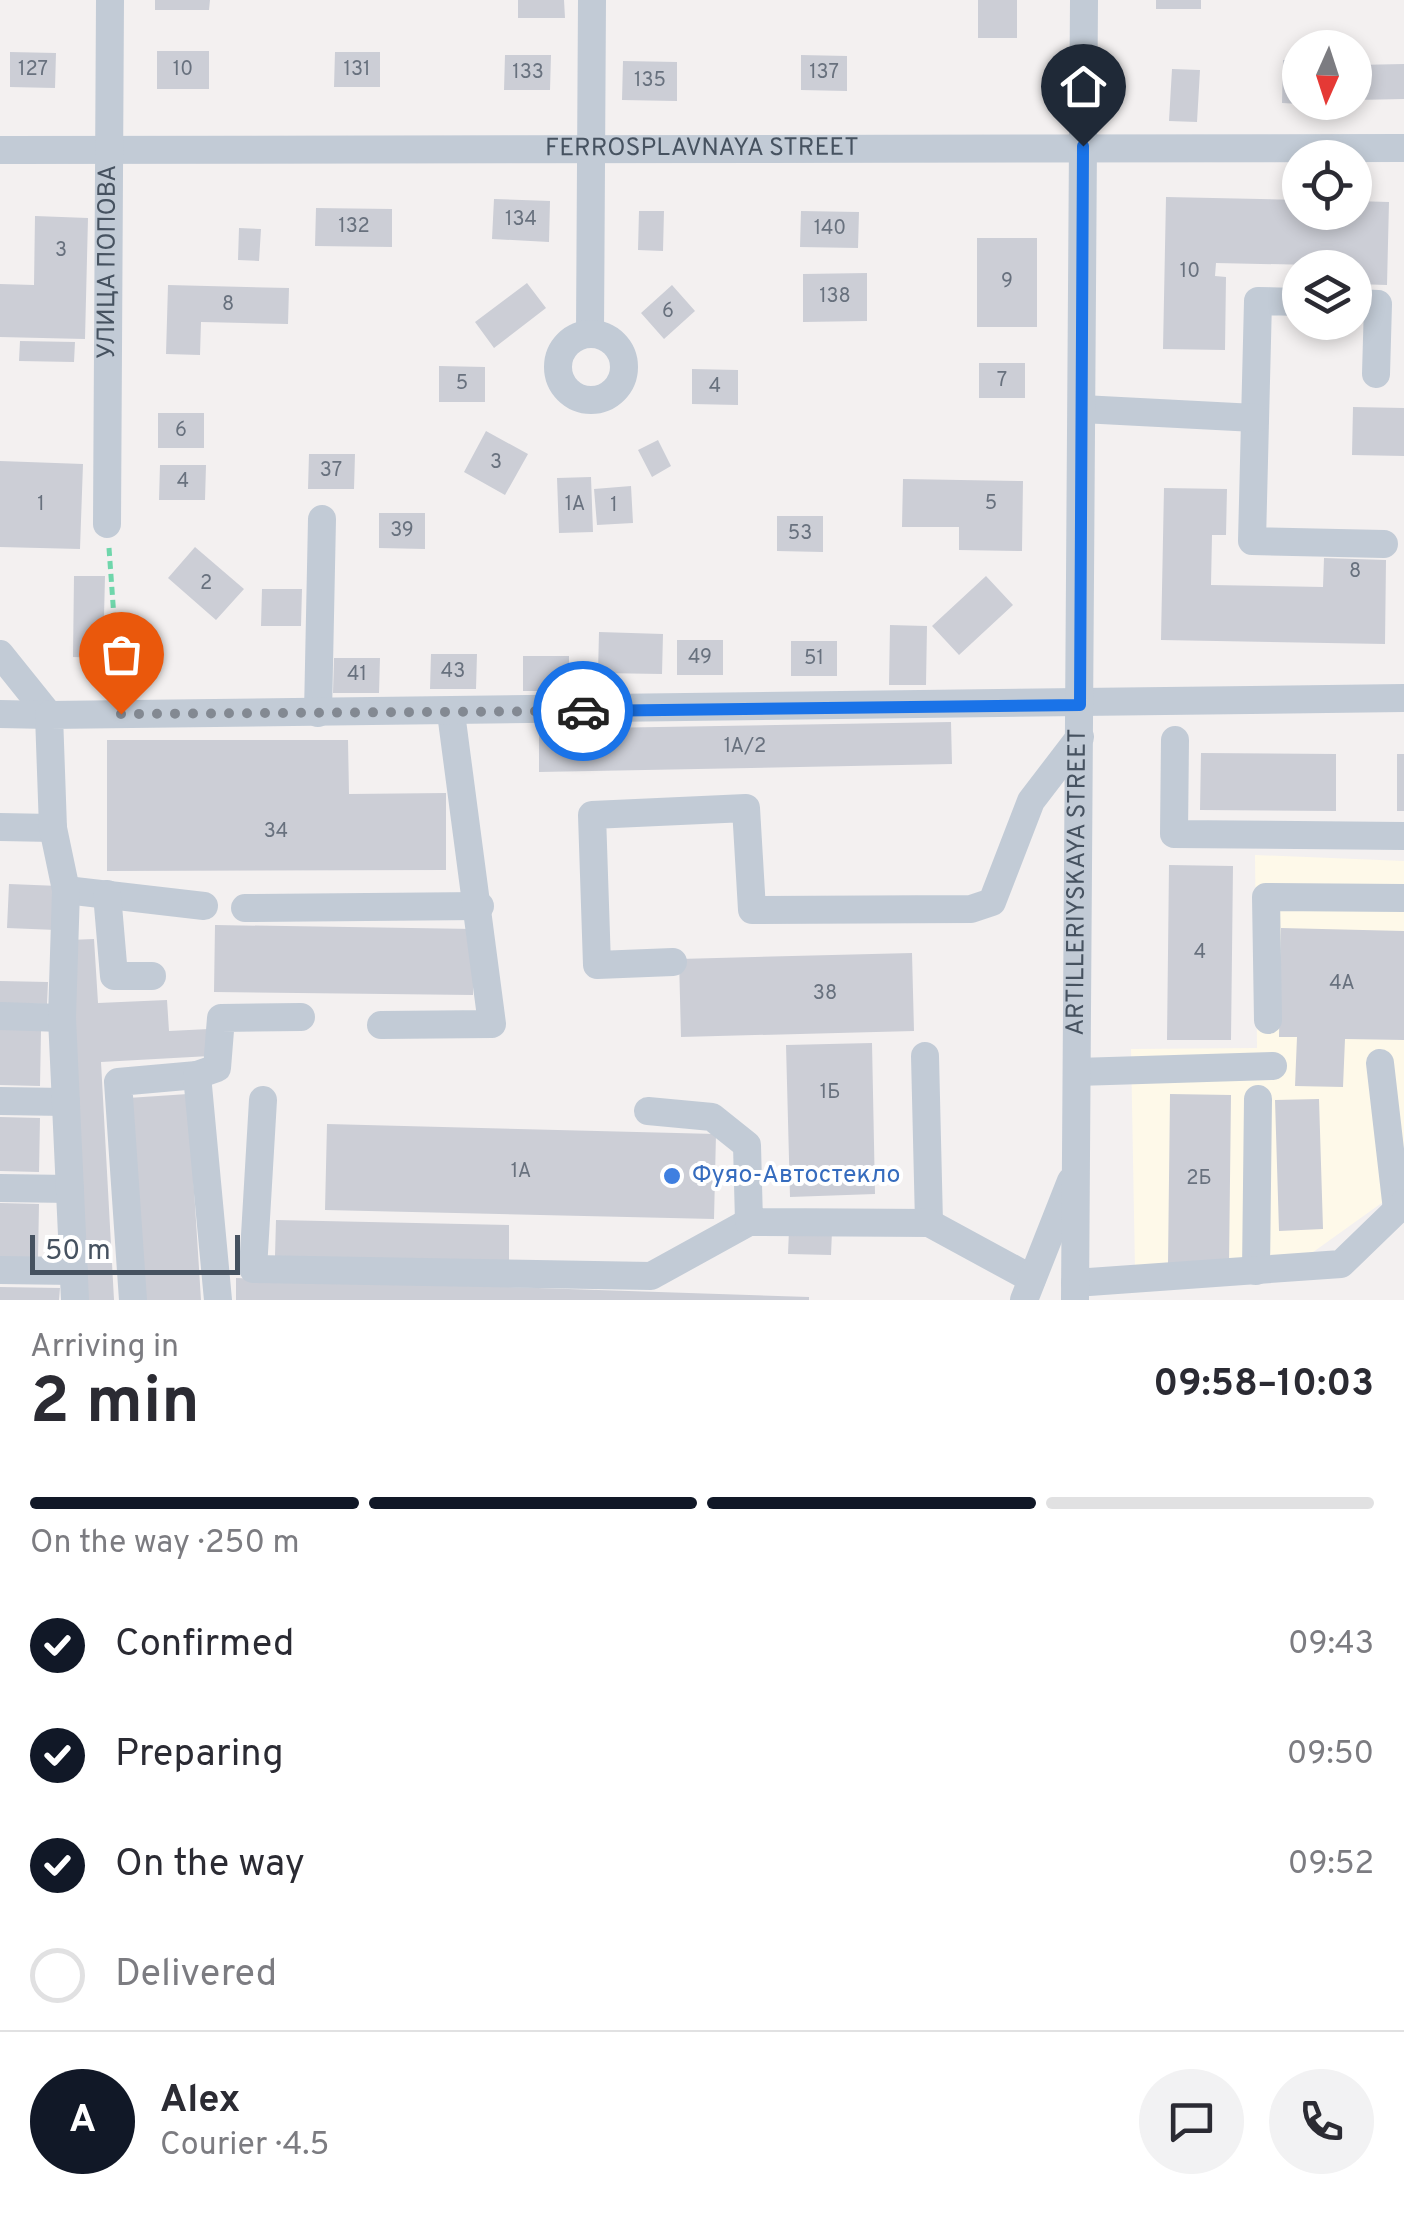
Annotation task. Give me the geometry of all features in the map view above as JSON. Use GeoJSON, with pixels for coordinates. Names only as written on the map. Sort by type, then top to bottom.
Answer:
{"type":"FeatureCollection","features":[{"type":"Feature","properties":{"kind":"street","name":"УЛИЦА ПОПОВА"},"geometry":{"type":"LineString","coordinates":[[107,524],[110,0]]}},
{"type":"Feature","properties":{"kind":"street"},"geometry":{"type":"LineString","coordinates":[[590,334],[592,0]]}},
{"type":"Feature","properties":{"kind":"street","name":"ARTILLERIYSKAYA STREET"},"geometry":{"type":"LineString","coordinates":[[1075,1292],[1084,0]]}},
{"type":"Feature","properties":{"kind":"street","name":"FERROSPLAVNAYA STREET"},"geometry":{"type":"LineString","coordinates":[[0,150],[1404,148]]}},
{"type":"Feature","properties":{"kind":"street"},"geometry":{"type":"LineString","coordinates":[[1282,302],[1258,301],[1252,541],[1384,544]]}},
{"type":"Feature","properties":{"kind":"street"},"geometry":{"type":"LineString","coordinates":[[1372,304],[1378,304],[1376,374]]}},
{"type":"Feature","properties":{"kind":"street"},"geometry":{"type":"LineString","coordinates":[[1082,410],[1255,418]]}},
{"type":"Feature","properties":{"kind":"street"},"geometry":{"type":"LineString","coordinates":[[318,712],[322,519]]}},
{"type":"Feature","properties":{"kind":"street"},"geometry":{"type":"LineString","coordinates":[[0,654],[49,715],[53,828],[66,890],[62,1018],[75,1300]]}},
{"type":"Feature","properties":{"kind":"street"},"geometry":{"type":"LineString","coordinates":[[0,714],[452,713],[1404,698]]}},
{"type":"Feature","properties":{"kind":"street"},"geometry":{"type":"LineString","coordinates":[[381,1025],[492,1024],[480,906],[452,713]]}},
{"type":"Feature","properties":{"kind":"street"},"geometry":{"type":"LineString","coordinates":[[674,962],[597,965],[592,815],[746,808],[752,910],[970,909],[992,902],[1030,801],[1080,736]]}},
{"type":"Feature","properties":{"kind":"street"},"geometry":{"type":"LineString","coordinates":[[1175,740],[1174,834],[1404,836]]}},
{"type":"Feature","properties":{"kind":"street"},"geometry":{"type":"LineString","coordinates":[[0,827],[53,828]]}},
{"type":"Feature","properties":{"kind":"street"},"geometry":{"type":"LineString","coordinates":[[66,890],[204,906]]}},
{"type":"Feature","properties":{"kind":"street"},"geometry":{"type":"LineString","coordinates":[[107,894],[114,976],[152,976]]}},
{"type":"Feature","properties":{"kind":"street"},"geometry":{"type":"LineString","coordinates":[[1268,1020],[1266,898],[1404,898]]}},
{"type":"Feature","properties":{"kind":"street"},"geometry":{"type":"LineString","coordinates":[[245,908],[480,906]]}},
{"type":"Feature","properties":{"kind":"street"},"geometry":{"type":"LineString","coordinates":[[0,1016],[62,1018]]}},
{"type":"Feature","properties":{"kind":"street"},"geometry":{"type":"LineString","coordinates":[[133,1300],[118,1082],[198,1075],[216,1068],[221,1018],[301,1017]]}},
{"type":"Feature","properties":{"kind":"street"},"geometry":{"type":"LineString","coordinates":[[925,1056],[928,1222]]}},
{"type":"Feature","properties":{"kind":"street"},"geometry":{"type":"LineString","coordinates":[[1075,1292],[1129,1291],[1256,1271],[1342,1264],[1401,1206],[1380,1063]]}},
{"type":"Feature","properties":{"kind":"street"},"geometry":{"type":"LineString","coordinates":[[1077,1072],[1273,1066]]}},
{"type":"Feature","properties":{"kind":"street"},"geometry":{"type":"LineString","coordinates":[[198,1075],[218,1300]]}},
{"type":"Feature","properties":{"kind":"street"},"geometry":{"type":"LineString","coordinates":[[0,1100],[66,1102]]}},
{"type":"Feature","properties":{"kind":"street"},"geometry":{"type":"LineString","coordinates":[[263,1100],[253,1269],[651,1276],[749,1222],[928,1222],[1028,1290]]}},
{"type":"Feature","properties":{"kind":"street"},"geometry":{"type":"LineString","coordinates":[[1256,1271],[1258,1100]]}},
{"type":"Feature","properties":{"kind":"street"},"geometry":{"type":"LineString","coordinates":[[648,1111],[712,1117],[747,1146],[749,1222]]}},
{"type":"Feature","properties":{"kind":"street","name":"ARTILLERIYSKAYA STREET"},"geometry":{"type":"LineString","coordinates":[[1028,1290],[1077,1166]]}},
{"type":"Feature","properties":{"kind":"street"},"geometry":{"type":"LineString","coordinates":[[0,1188],[70,1189]]}},
{"type":"Feature","properties":{"kind":"street"},"geometry":{"type":"LineString","coordinates":[[0,1270],[74,1271]]}},
{"type":"Feature","properties":{"kind":"path"},"geometry":{"type":"LineString","coordinates":[[107,524],[121,714]]}},
{"type":"Feature","properties":{"kind":"shaded area"},"geometry":{"type":"Polygon","coordinates":[[[1255,855],[1404,861],[1404,1187],[1309,1255],[1135,1270],[1131,1049],[1257,1048],[1255,855]]]}},
{"type":"Feature","properties":{"kind":"building"},"geometry":{"type":"Polygon","coordinates":[[[155,0],[210,0],[209,10],[155,10],[155,0]]]}},
{"type":"Feature","properties":{"kind":"building"},"geometry":{"type":"Polygon","coordinates":[[[518,0],[564,0],[565,18],[518,18],[518,0]]]}},
{"type":"Feature","properties":{"kind":"building"},"geometry":{"type":"Polygon","coordinates":[[[978,0],[1017,0],[1017,38],[978,38],[978,0]]]}},
{"type":"Feature","properties":{"kind":"building"},"geometry":{"type":"Polygon","coordinates":[[[1156,0],[1201,0],[1201,9],[1156,9],[1156,0]]]}},
{"type":"Feature","properties":{"kind":"building"},"geometry":{"type":"Polygon","coordinates":[[[157,51],[209,51],[209,89],[157,89],[157,51]]]}},
{"type":"Feature","properties":{"kind":"building"},"geometry":{"type":"Polygon","coordinates":[[[10,52],[56,53],[55,88],[10,87],[10,52]]]}},
{"type":"Feature","properties":{"kind":"building"},"geometry":{"type":"Polygon","coordinates":[[[335,52],[380,52],[380,87],[334,87],[335,52]]]}},
{"type":"Feature","properties":{"kind":"building"},"geometry":{"type":"Polygon","coordinates":[[[505,55],[551,55],[550,90],[504,90],[505,55]]]}},
{"type":"Feature","properties":{"kind":"building"},"geometry":{"type":"Polygon","coordinates":[[[801,55],[847,56],[847,91],[801,90],[801,55]]]}},
{"type":"Feature","properties":{"kind":"building"},"geometry":{"type":"Polygon","coordinates":[[[623,61],[677,62],[677,101],[622,100],[623,61]]]}},
{"type":"Feature","properties":{"kind":"building"},"geometry":{"type":"Polygon","coordinates":[[[1404,64],[1404,99],[1372,100],[1372,65],[1404,64]]]}},
{"type":"Feature","properties":{"kind":"building"},"geometry":{"type":"Polygon","coordinates":[[[1172,69],[1200,70],[1197,122],[1169,121],[1172,69]]]}},
{"type":"Feature","properties":{"kind":"building"},"geometry":{"type":"Polygon","coordinates":[[[1166,197],[1282,200],[1282,230],[1372,230],[1372,202],[1389,202],[1387,285],[1372,285],[1372,250],[1282,250],[1282,264],[1216,263],[1215,276],[1226,277],[1225,350],[1163,349],[1166,197]]]}},
{"type":"Feature","properties":{"kind":"building"},"geometry":{"type":"Polygon","coordinates":[[[494,199],[550,201],[549,242],[492,239],[494,199]]]}},
{"type":"Feature","properties":{"kind":"building"},"geometry":{"type":"Polygon","coordinates":[[[316,208],[392,209],[392,247],[315,246],[316,208]]]}},
{"type":"Feature","properties":{"kind":"building"},"geometry":{"type":"Polygon","coordinates":[[[639,211],[664,211],[663,251],[638,250],[639,211]]]}},
{"type":"Feature","properties":{"kind":"building"},"geometry":{"type":"Polygon","coordinates":[[[801,211],[859,212],[858,248],[800,247],[801,211]]]}},
{"type":"Feature","properties":{"kind":"building"},"geometry":{"type":"Polygon","coordinates":[[[35,216],[88,218],[85,339],[0,337],[0,284],[34,285],[35,216]]]}},
{"type":"Feature","properties":{"kind":"building"},"geometry":{"type":"Polygon","coordinates":[[[239,228],[261,229],[259,261],[238,260],[239,228]]]}},
{"type":"Feature","properties":{"kind":"building"},"geometry":{"type":"Polygon","coordinates":[[[977,238],[1037,238],[1037,327],[977,327],[977,238]]]}},
{"type":"Feature","properties":{"kind":"building"},"geometry":{"type":"Polygon","coordinates":[[[867,273],[867,321],[803,322],[803,274],[867,273]]]}},
{"type":"Feature","properties":{"kind":"building"},"geometry":{"type":"Polygon","coordinates":[[[527,283],[546,308],[494,348],[475,322],[527,283]]]}},
{"type":"Feature","properties":{"kind":"building"},"geometry":{"type":"Polygon","coordinates":[[[168,285],[289,288],[288,324],[201,322],[200,355],[166,354],[168,285]]]}},
{"type":"Feature","properties":{"kind":"building"},"geometry":{"type":"Polygon","coordinates":[[[672,285],[695,311],[664,339],[641,313],[672,285]]]}},
{"type":"Feature","properties":{"kind":"building"},"geometry":{"type":"Polygon","coordinates":[[[20,341],[75,342],[74,362],[19,361],[20,341]]]}},
{"type":"Feature","properties":{"kind":"building"},"geometry":{"type":"Polygon","coordinates":[[[979,363],[1025,363],[1025,398],[979,398],[979,363]]]}},
{"type":"Feature","properties":{"kind":"building"},"geometry":{"type":"Polygon","coordinates":[[[439,366],[485,367],[485,402],[439,402],[439,366]]]}},
{"type":"Feature","properties":{"kind":"building"},"geometry":{"type":"Polygon","coordinates":[[[692,369],[738,370],[738,405],[692,404],[692,369]]]}},
{"type":"Feature","properties":{"kind":"building"},"geometry":{"type":"Polygon","coordinates":[[[1353,407],[1404,408],[1404,456],[1352,455],[1353,407]]]}},
{"type":"Feature","properties":{"kind":"building"},"geometry":{"type":"Polygon","coordinates":[[[158,413],[204,413],[204,448],[158,448],[158,413]]]}},
{"type":"Feature","properties":{"kind":"building"},"geometry":{"type":"Polygon","coordinates":[[[486,431],[528,454],[505,495],[464,472],[486,431]]]}},
{"type":"Feature","properties":{"kind":"building"},"geometry":{"type":"Polygon","coordinates":[[[658,440],[671,466],[652,477],[638,450],[658,440]]]}},
{"type":"Feature","properties":{"kind":"building"},"geometry":{"type":"Polygon","coordinates":[[[309,454],[355,454],[354,489],[308,489],[309,454]]]}},
{"type":"Feature","properties":{"kind":"building"},"geometry":{"type":"Polygon","coordinates":[[[0,461],[83,464],[80,549],[0,547],[0,461]]]}},
{"type":"Feature","properties":{"kind":"building"},"geometry":{"type":"Polygon","coordinates":[[[160,465],[206,465],[205,500],[159,500],[160,465]]]}},
{"type":"Feature","properties":{"kind":"building"},"geometry":{"type":"Polygon","coordinates":[[[591,477],[593,532],[559,533],[557,478],[591,477]]]}},
{"type":"Feature","properties":{"kind":"building"},"geometry":{"type":"Polygon","coordinates":[[[903,479],[1023,481],[1022,551],[959,550],[959,527],[902,527],[903,479]]]}},
{"type":"Feature","properties":{"kind":"building"},"geometry":{"type":"Polygon","coordinates":[[[631,486],[633,523],[597,525],[594,489],[631,486]]]}},
{"type":"Feature","properties":{"kind":"building"},"geometry":{"type":"Polygon","coordinates":[[[1164,488],[1227,489],[1226,535],[1212,535],[1211,585],[1323,587],[1324,558],[1386,560],[1385,644],[1161,640],[1164,488]]]}},
{"type":"Feature","properties":{"kind":"building"},"geometry":{"type":"Polygon","coordinates":[[[379,513],[425,513],[425,549],[379,548],[379,513]]]}},
{"type":"Feature","properties":{"kind":"building"},"geometry":{"type":"Polygon","coordinates":[[[777,516],[823,516],[823,552],[777,551],[777,516]]]}},
{"type":"Feature","properties":{"kind":"building"},"geometry":{"type":"Polygon","coordinates":[[[195,547],[244,589],[216,620],[168,578],[195,547]]]}},
{"type":"Feature","properties":{"kind":"building"},"geometry":{"type":"Polygon","coordinates":[[[74,576],[105,576],[103,658],[73,657],[74,576]]]}},
{"type":"Feature","properties":{"kind":"building"},"geometry":{"type":"Polygon","coordinates":[[[986,576],[1013,605],[959,655],[932,626],[986,576]]]}},
{"type":"Feature","properties":{"kind":"building"},"geometry":{"type":"Polygon","coordinates":[[[262,589],[302,589],[301,626],[261,626],[262,589]]]}},
{"type":"Feature","properties":{"kind":"building"},"geometry":{"type":"Polygon","coordinates":[[[890,625],[927,626],[926,685],[889,685],[890,625]]]}},
{"type":"Feature","properties":{"kind":"building"},"geometry":{"type":"Polygon","coordinates":[[[599,632],[663,634],[662,674],[598,673],[599,632]]]}},
{"type":"Feature","properties":{"kind":"building"},"geometry":{"type":"Polygon","coordinates":[[[677,640],[723,640],[723,675],[677,675],[677,640]]]}},
{"type":"Feature","properties":{"kind":"building"},"geometry":{"type":"Polygon","coordinates":[[[791,641],[837,641],[837,676],[791,676],[791,641]]]}},
{"type":"Feature","properties":{"kind":"building"},"geometry":{"type":"Polygon","coordinates":[[[431,654],[477,654],[476,689],[430,689],[431,654]]]}},
{"type":"Feature","properties":{"kind":"building"},"geometry":{"type":"Polygon","coordinates":[[[523,656],[569,656],[569,691],[523,691],[523,656]]]}},
{"type":"Feature","properties":{"kind":"building"},"geometry":{"type":"Polygon","coordinates":[[[334,658],[380,658],[379,693],[333,693],[334,658]]]}},
{"type":"Feature","properties":{"kind":"building"},"geometry":{"type":"Polygon","coordinates":[[[951,722],[952,764],[539,772],[539,729],[951,722]]]}},
{"type":"Feature","properties":{"kind":"building"},"geometry":{"type":"Polygon","coordinates":[[[107,740],[348,740],[349,794],[446,793],[446,870],[107,871],[107,740]]]}},
{"type":"Feature","properties":{"kind":"building"},"geometry":{"type":"Polygon","coordinates":[[[1201,753],[1336,754],[1336,811],[1200,810],[1201,753]]]}},
{"type":"Feature","properties":{"kind":"building"},"geometry":{"type":"Polygon","coordinates":[[[1397,754],[1404,754],[1404,811],[1397,811],[1397,754]]]}},
{"type":"Feature","properties":{"kind":"building"},"geometry":{"type":"Polygon","coordinates":[[[1169,865],[1233,866],[1231,1040],[1167,1040],[1169,865]]]}},
{"type":"Feature","properties":{"kind":"building"},"geometry":{"type":"Polygon","coordinates":[[[9,884],[59,886],[56,930],[7,928],[9,884]]]}},
{"type":"Feature","properties":{"kind":"building"},"geometry":{"type":"Polygon","coordinates":[[[215,925],[474,929],[473,995],[214,992],[215,925]]]}},
{"type":"Feature","properties":{"kind":"building"},"geometry":{"type":"Polygon","coordinates":[[[1281,928],[1404,931],[1404,1040],[1345,1039],[1343,1087],[1295,1086],[1297,1037],[1279,1037],[1281,928]]]}},
{"type":"Feature","properties":{"kind":"building"},"geometry":{"type":"Polygon","coordinates":[[[94,939],[98,1003],[167,1000],[169,1031],[209,1029],[210,1056],[101,1062],[114,1300],[88,1300],[69,940],[94,939]]]}},
{"type":"Feature","properties":{"kind":"building"},"geometry":{"type":"Polygon","coordinates":[[[912,953],[914,1031],[681,1037],[679,959],[912,953]]]}},
{"type":"Feature","properties":{"kind":"building"},"geometry":{"type":"Polygon","coordinates":[[[0,981],[48,982],[47,1004],[0,1003],[0,981]]]}},
{"type":"Feature","properties":{"kind":"building"},"geometry":{"type":"Polygon","coordinates":[[[0,1029],[41,1030],[40,1086],[0,1085],[0,1029]]]}},
{"type":"Feature","properties":{"kind":"building"},"geometry":{"type":"Polygon","coordinates":[[[872,1043],[875,1194],[790,1197],[786,1045],[872,1043]]]}},
{"type":"Feature","properties":{"kind":"building"},"geometry":{"type":"Polygon","coordinates":[[[188,1094],[201,1300],[142,1300],[128,1098],[188,1094]]]}},
{"type":"Feature","properties":{"kind":"building"},"geometry":{"type":"Polygon","coordinates":[[[1170,1094],[1231,1095],[1229,1265],[1168,1264],[1170,1094]]]}},
{"type":"Feature","properties":{"kind":"building"},"geometry":{"type":"Polygon","coordinates":[[[1319,1099],[1323,1229],[1279,1231],[1275,1100],[1319,1099]]]}},
{"type":"Feature","properties":{"kind":"building"},"geometry":{"type":"Polygon","coordinates":[[[0,1117],[40,1118],[39,1172],[0,1171],[0,1117]]]}},
{"type":"Feature","properties":{"kind":"building"},"geometry":{"type":"Polygon","coordinates":[[[327,1124],[716,1134],[714,1219],[325,1210],[327,1124]]]}},
{"type":"Feature","properties":{"kind":"building"},"geometry":{"type":"Polygon","coordinates":[[[0,1203],[39,1204],[38,1258],[0,1257],[0,1203]]]}},
{"type":"Feature","properties":{"kind":"building"},"geometry":{"type":"Polygon","coordinates":[[[276,1220],[509,1225],[509,1262],[275,1256],[276,1220]]]}},
{"type":"Feature","properties":{"kind":"building"},"geometry":{"type":"Polygon","coordinates":[[[789,1230],[832,1231],[831,1255],[788,1254],[789,1230]]]}},
{"type":"Feature","properties":{"kind":"building"},"geometry":{"type":"Polygon","coordinates":[[[236,1278],[809,1297],[809,1300],[236,1300],[236,1278]]]}},
{"type":"Feature","properties":{"kind":"building"},"geometry":{"type":"Polygon","coordinates":[[[0,1287],[60,1288],[59,1300],[0,1300],[0,1287]]]}},
{"type":"Feature","properties":{"kind":"way so far"},"geometry":{"type":"LineString","coordinates":[[121,714],[583,711]]}},
{"type":"Feature","properties":{"kind":"place","name":"Фуяо-Автостекло"},"geometry":{"type":"Point","coordinates":[672,1176]}},
{"type":"Feature","properties":{"kind":"route"},"geometry":{"type":"LineString","coordinates":[[583,711],[1080,705],[1083,146]]}}]}
